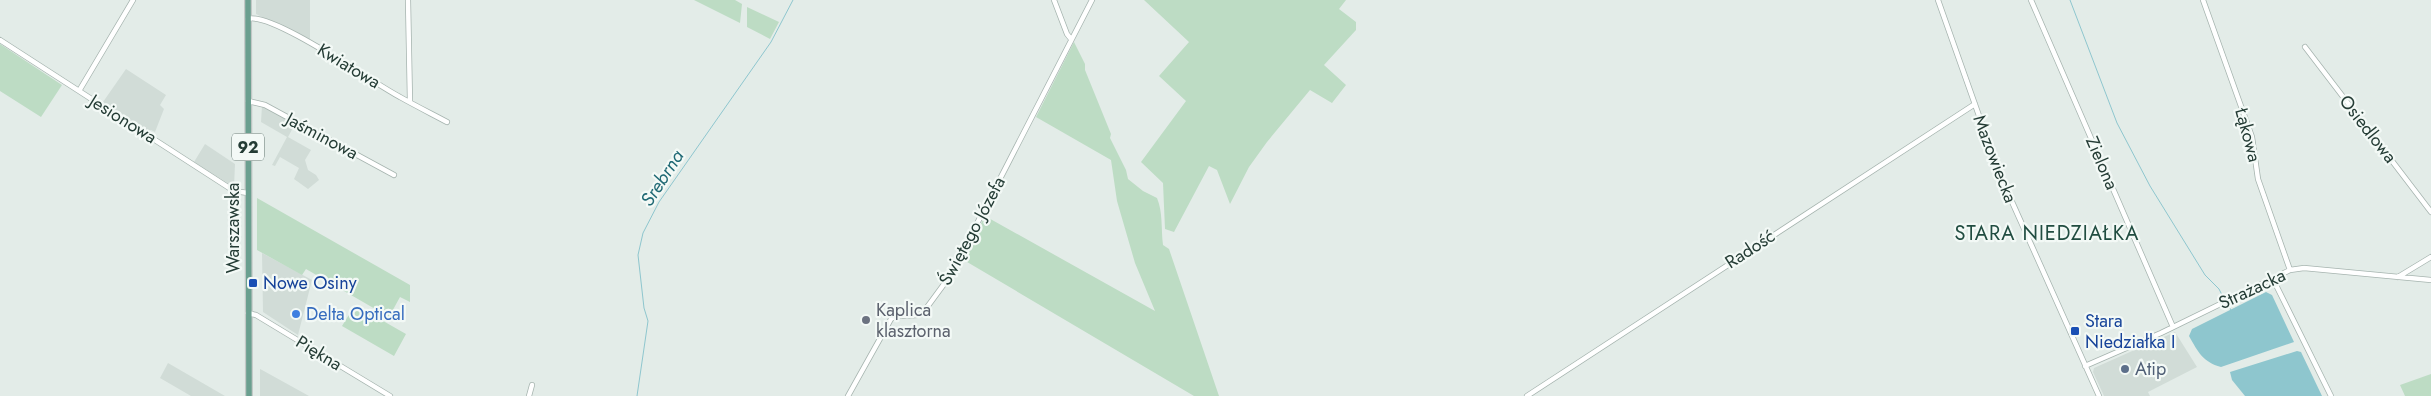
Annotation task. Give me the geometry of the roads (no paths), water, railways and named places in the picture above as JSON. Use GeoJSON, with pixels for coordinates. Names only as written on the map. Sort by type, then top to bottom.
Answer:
{"type":"FeatureCollection","features":[{"type":"Feature","properties":{"kind":"main road","name":"Warszawska"},"geometry":{"type":"LineString","coordinates":[[248,0],[249,396]]}},
{"type":"Feature","properties":{"kind":"street"},"geometry":{"type":"LineString","coordinates":[[79,92],[133,0]]}},
{"type":"Feature","properties":{"kind":"street"},"geometry":{"type":"LineString","coordinates":[[408,0],[410,102]]}},
{"type":"Feature","properties":{"kind":"street"},"geometry":{"type":"LineString","coordinates":[[1054,0],[1067,34],[1071,39]]}},
{"type":"Feature","properties":{"kind":"street","name":"Świętego Józefa"},"geometry":{"type":"LineString","coordinates":[[848,396],[891,319],[899,315],[915,316],[922,314],[945,283],[1092,0]]}},
{"type":"Feature","properties":{"kind":"street","name":"Mazowiecka"},"geometry":{"type":"LineString","coordinates":[[1938,0],[2000,175],[2099,396]]}},
{"type":"Feature","properties":{"kind":"street","name":"Zielona"},"geometry":{"type":"LineString","coordinates":[[2031,0],[2173,327]]}},
{"type":"Feature","properties":{"kind":"street","name":"Łąkowa"},"geometry":{"type":"LineString","coordinates":[[2203,0],[2252,137],[2258,179],[2290,270]]}},
{"type":"Feature","properties":{"kind":"street","name":"Kwiatowa"},"geometry":{"type":"LineString","coordinates":[[248,19],[256,18],[289,31],[447,122]]}},
{"type":"Feature","properties":{"kind":"street","name":"Jesionowa"},"geometry":{"type":"LineString","coordinates":[[0,40],[234,190],[248,193]]}},
{"type":"Feature","properties":{"kind":"street","name":"Osiedlowa"},"geometry":{"type":"LineString","coordinates":[[2305,47],[2431,212]]}},
{"type":"Feature","properties":{"kind":"street","name":"Jaśminowa"},"geometry":{"type":"LineString","coordinates":[[248,101],[265,105],[394,175]]}},
{"type":"Feature","properties":{"kind":"street","name":"Radość"},"geometry":{"type":"LineString","coordinates":[[1527,396],[1975,104]]}},
{"type":"Feature","properties":{"kind":"street"},"geometry":{"type":"LineString","coordinates":[[2398,276],[2431,257]]}},
{"type":"Feature","properties":{"kind":"street","name":"Strażacka"},"geometry":{"type":"LineString","coordinates":[[2085,366],[2173,327],[2290,270],[2304,268],[2431,280]]}},
{"type":"Feature","properties":{"kind":"street"},"geometry":{"type":"LineString","coordinates":[[2273,278],[2331,396]]}},
{"type":"Feature","properties":{"kind":"street","name":"Piękna"},"geometry":{"type":"LineString","coordinates":[[248,313],[256,315],[390,396]]}},
{"type":"Feature","properties":{"kind":"street"},"geometry":{"type":"LineString","coordinates":[[529,396],[532,385]]}},
{"type":"Feature","properties":{"kind":"water"},"geometry":{"type":"Polygon","coordinates":[[[2266,292],[2272,295],[2294,342],[2221,367],[2205,359],[2198,352],[2189,336],[2192,329],[2266,292]]]}},
{"type":"Feature","properties":{"kind":"water"},"geometry":{"type":"Polygon","coordinates":[[[2297,351],[2301,352],[2322,396],[2245,396],[2232,380],[2230,372],[2297,351]]]}},
{"type":"Feature","properties":{"kind":"waterway","name":"Srebrna"},"geometry":{"type":"LineString","coordinates":[[637,396],[648,321],[644,308],[638,255],[643,233],[659,202],[771,42],[793,0]]}},
{"type":"Feature","properties":{"kind":"waterway"},"geometry":{"type":"LineString","coordinates":[[2070,0],[2117,123],[2150,186],[2205,275],[2219,289],[2223,297]]}},
{"type":"Feature","properties":{"kind":"waterway"},"geometry":{"type":"LineString","coordinates":[[2227,304],[2231,310]]}},
{"type":"Feature","properties":{"kind":"place","name":"Nowe Osiny"},"geometry":{"type":"Point","coordinates":[253,283]}},
{"type":"Feature","properties":{"kind":"place","name":"Delta Optical"},"geometry":{"type":"Point","coordinates":[296,314]}},
{"type":"Feature","properties":{"kind":"place","name":"Kaplica klasztorna"},"geometry":{"type":"Point","coordinates":[866,320]}},
{"type":"Feature","properties":{"kind":"place","name":"Stara Niedziałka I"},"geometry":{"type":"Point","coordinates":[2075,331]}},
{"type":"Feature","properties":{"kind":"place","name":"Atip"},"geometry":{"type":"Point","coordinates":[2125,369]}},
{"type":"Feature","properties":{"kind":"district","name":"STARA NIEDZIAŁKA"},"geometry":{"type":"Point","coordinates":[2047,233]}}]}
